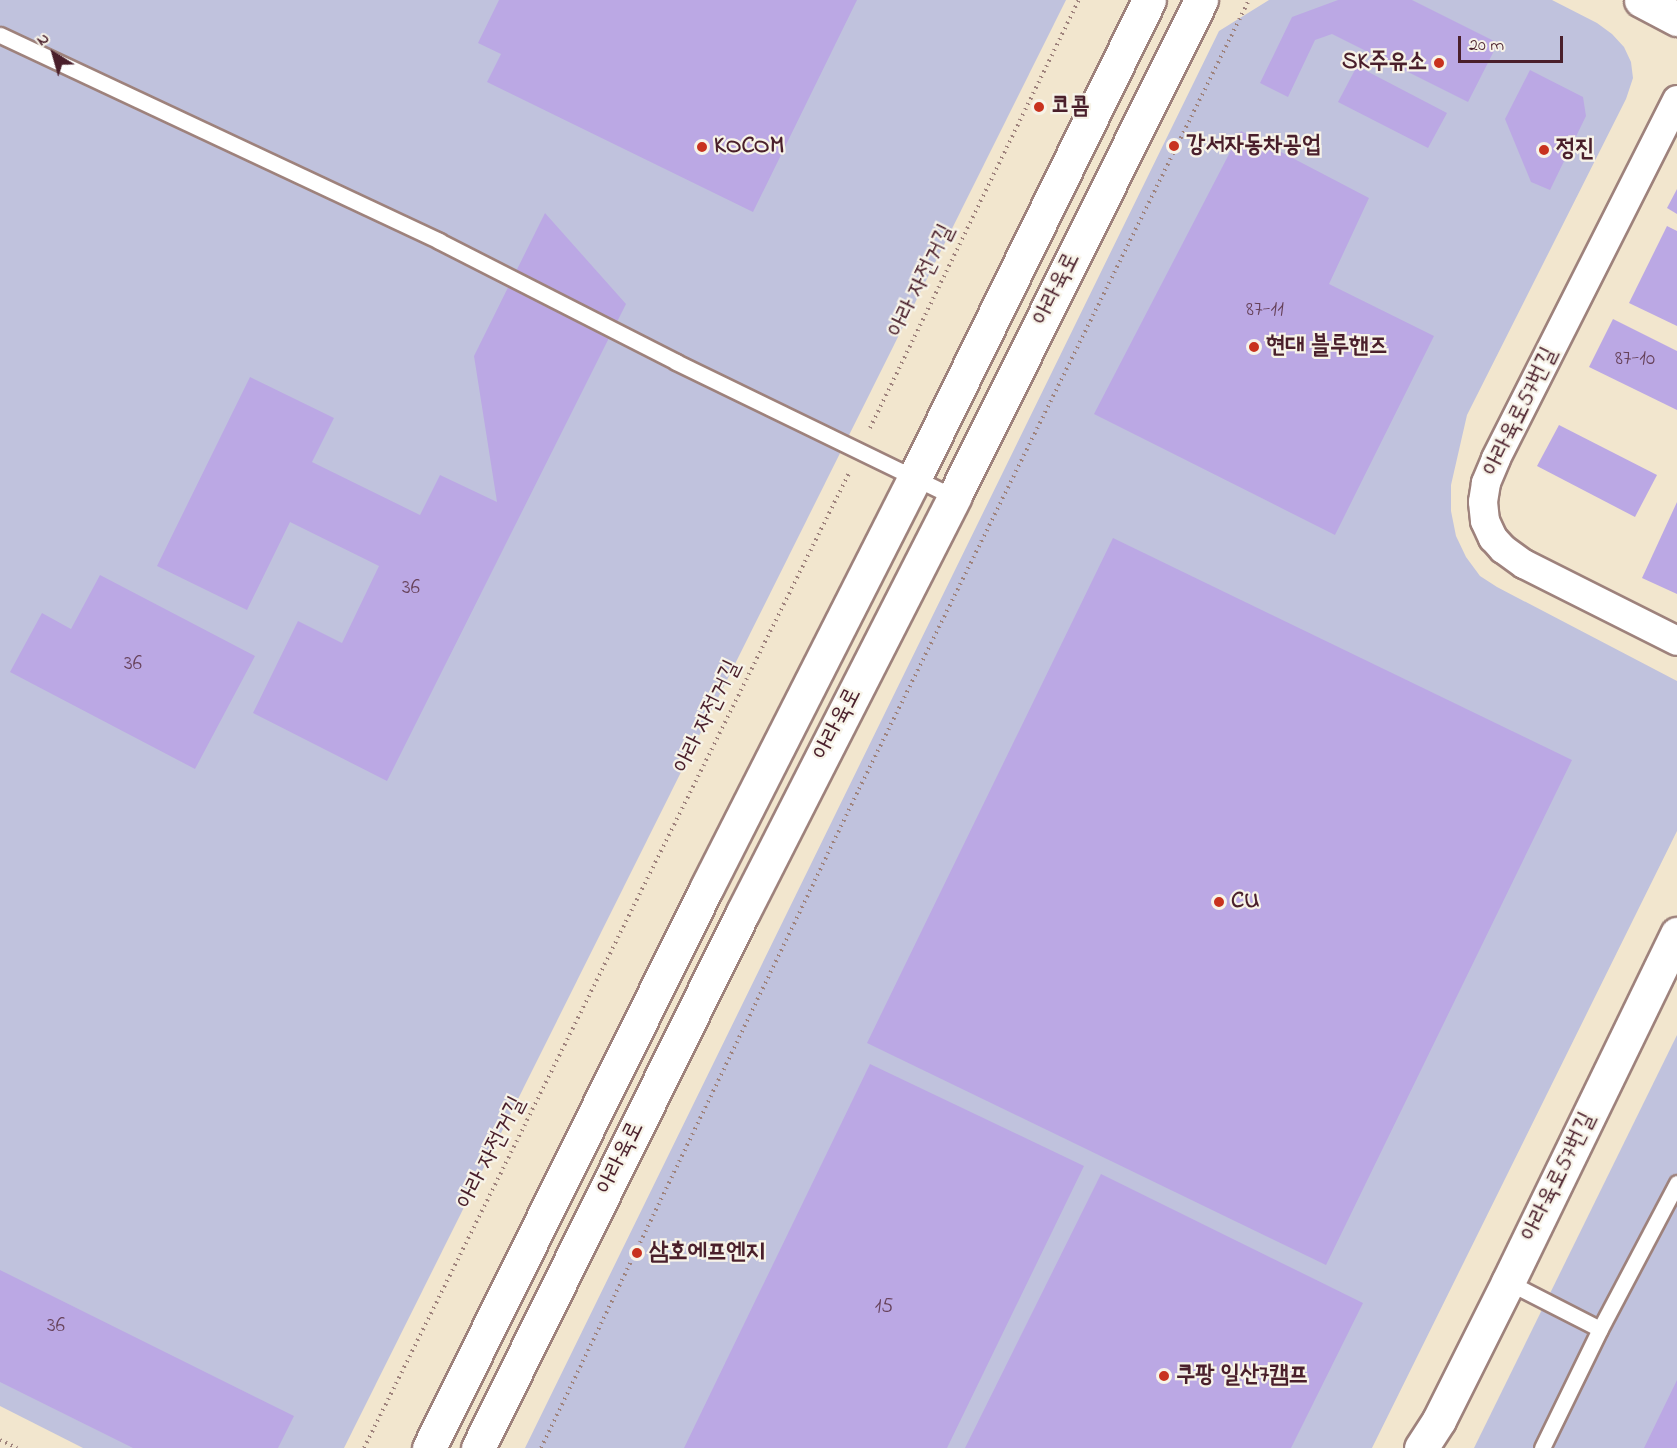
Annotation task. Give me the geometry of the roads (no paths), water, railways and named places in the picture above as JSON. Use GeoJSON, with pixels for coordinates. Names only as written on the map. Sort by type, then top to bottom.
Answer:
{"type":"FeatureCollection","features":[{"type":"Feature","properties":{"kind":"street","name":"아라육로"},"geometry":{"type":"LineString","coordinates":[[429,1448],[707,887],[915,477],[1149,0]]}},
{"type":"Feature","properties":{"kind":"street","name":"아라육로"},"geometry":{"type":"LineString","coordinates":[[478,1448],[737,922],[954,497],[1201,0]]}},
{"type":"Feature","properties":{"kind":"street"},"geometry":{"type":"LineString","coordinates":[[1641,0],[1677,19]]}},
{"type":"Feature","properties":{"kind":"street","name":"아라육로57번길"},"geometry":{"type":"LineString","coordinates":[[1677,100],[1496,459],[1486,483],[1483,502],[1485,521],[1493,538],[1503,549],[1524,564],[1677,641]]}},
{"type":"Feature","properties":{"kind":"street","name":"아라육로57번길"},"geometry":{"type":"LineString","coordinates":[[1420,1448],[1434,1434],[1677,934]]}},
{"type":"Feature","properties":{"kind":"lane"},"geometry":{"type":"LineString","coordinates":[[0,34],[439,241],[676,362],[954,497]]}},
{"type":"Feature","properties":{"kind":"lane"},"geometry":{"type":"LineString","coordinates":[[1542,1448],[1600,1329],[1677,1183]]}},
{"type":"Feature","properties":{"kind":"lane"},"geometry":{"type":"LineString","coordinates":[[1508,1282],[1600,1329]]}},
{"type":"Feature","properties":{"kind":"place","name":"SK주유소"},"geometry":{"type":"Point","coordinates":[1439,63]}},
{"type":"Feature","properties":{"kind":"place","name":"코콤"},"geometry":{"type":"Point","coordinates":[1039,107]}},
{"type":"Feature","properties":{"kind":"place","name":"강서자동차공업"},"geometry":{"type":"Point","coordinates":[1174,146]}},
{"type":"Feature","properties":{"kind":"place","name":"KOCOM"},"geometry":{"type":"Point","coordinates":[702,147]}},
{"type":"Feature","properties":{"kind":"place","name":"정진"},"geometry":{"type":"Point","coordinates":[1544,150]}},
{"type":"Feature","properties":{"kind":"place","name":"현대 블루핸즈"},"geometry":{"type":"Point","coordinates":[1254,347]}},
{"type":"Feature","properties":{"kind":"place","name":"CU"},"geometry":{"type":"Point","coordinates":[1219,902]}},
{"type":"Feature","properties":{"kind":"place","name":"삼호에프엔지"},"geometry":{"type":"Point","coordinates":[637,1253]}},
{"type":"Feature","properties":{"kind":"place","name":"쿠팡 일산7캠프"},"geometry":{"type":"Point","coordinates":[1164,1376]}}]}
